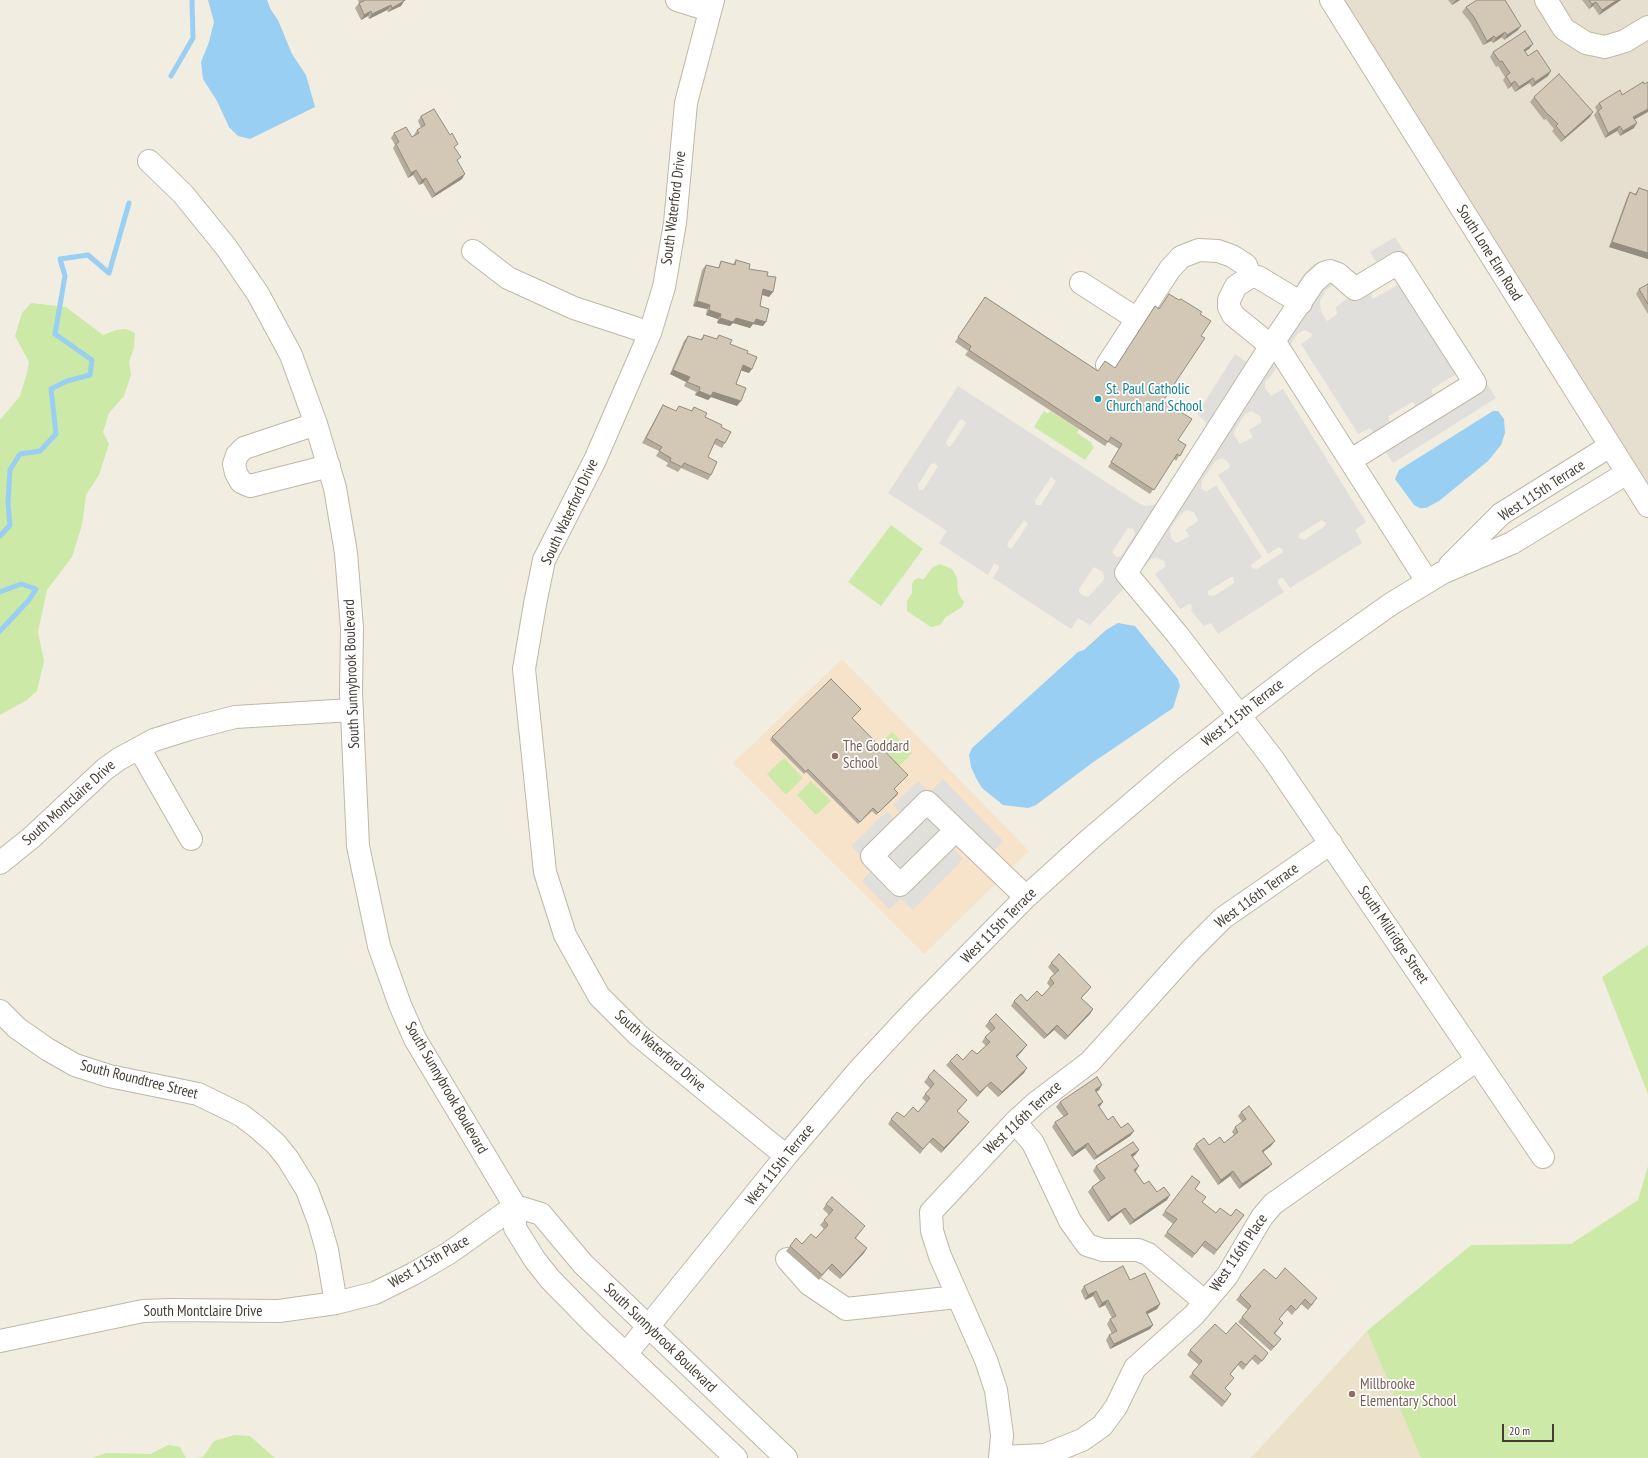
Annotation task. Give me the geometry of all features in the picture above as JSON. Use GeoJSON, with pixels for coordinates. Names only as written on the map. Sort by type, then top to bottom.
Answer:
{"type":"FeatureCollection","features":[{"type":"Feature","properties":{"kind":"street"},"geometry":{"type":"LineString","coordinates":[[677,0],[711,5]]}},
{"type":"Feature","properties":{"kind":"street","name":"South Lone Elm Road"},"geometry":{"type":"LineString","coordinates":[[1331,0],[1648,506]]}},
{"type":"Feature","properties":{"kind":"street"},"geometry":{"type":"LineString","coordinates":[[1546,0],[1564,29],[1586,43],[1605,47],[1625,41],[1648,27]]}},
{"type":"Feature","properties":{"kind":"street","name":"South Waterford Drive"},"geometry":{"type":"LineString","coordinates":[[711,5],[686,103],[675,223],[664,287],[650,333],[594,460],[544,560],[534,604],[524,670],[545,872],[565,935],[599,996],[638,1035],[786,1156]]}},
{"type":"Feature","properties":{"kind":"street","name":"South Sunnybrook Boulevard"},"geometry":{"type":"LineString","coordinates":[[149,161],[188,200],[226,247],[258,294],[291,355],[316,424],[335,488],[346,552],[352,628],[352,710],[358,846],[379,946],[400,1006],[415,1039],[515,1206],[516,1228],[535,1260],[568,1298],[736,1458]]}},
{"type":"Feature","properties":{"kind":"street"},"geometry":{"type":"LineString","coordinates":[[1107,365],[1170,268],[1181,257],[1199,250],[1218,251],[1232,256],[1246,265],[1250,277]]}},
{"type":"Feature","properties":{"kind":"street"},"geometry":{"type":"LineString","coordinates":[[473,251],[514,281],[574,308],[650,333]]}},
{"type":"Feature","properties":{"kind":"street"},"geometry":{"type":"LineString","coordinates":[[1272,343],[1314,282],[1324,273],[1330,271],[1338,274],[1355,290],[1398,263],[1475,382],[1350,460]]}},
{"type":"Feature","properties":{"kind":"street"},"geometry":{"type":"LineString","coordinates":[[1301,302],[1258,277],[1250,277],[1236,286],[1229,300],[1229,307],[1233,315],[1242,323],[1272,343],[1350,460],[1435,577]]}},
{"type":"Feature","properties":{"kind":"street"},"geometry":{"type":"LineString","coordinates":[[1081,283],[1137,319]]}},
{"type":"Feature","properties":{"kind":"street","name":"South Millridge Street"},"geometry":{"type":"LineString","coordinates":[[1272,343],[1126,573],[1177,634],[1240,715],[1331,843],[1543,1157]]}},
{"type":"Feature","properties":{"kind":"street"},"geometry":{"type":"LineString","coordinates":[[316,424],[244,448],[237,455],[234,464],[236,473],[241,482],[250,486],[328,466]]}},
{"type":"Feature","properties":{"kind":"street","name":"West 115th Terrace"},"geometry":{"type":"LineString","coordinates":[[626,1354],[650,1327],[786,1156],[858,1071],[906,1019],[1026,897],[1126,806],[1240,715],[1312,660],[1435,577],[1501,514],[1610,446]]}},
{"type":"Feature","properties":{"kind":"street","name":"West 115th Terrace"},"geometry":{"type":"LineString","coordinates":[[1435,577],[1512,543],[1627,473]]}},
{"type":"Feature","properties":{"kind":"street","name":"South Montclaire Drive"},"geometry":{"type":"LineString","coordinates":[[0,863],[31,838],[92,780],[119,759],[154,740],[189,729],[235,718],[352,710]]}},
{"type":"Feature","properties":{"kind":"street"},"geometry":{"type":"LineString","coordinates":[[139,748],[191,839]]}},
{"type":"Feature","properties":{"kind":"street"},"geometry":{"type":"LineString","coordinates":[[956,830],[1026,897]]}},
{"type":"Feature","properties":{"kind":"street","name":"West 116th Terrace"},"geometry":{"type":"LineString","coordinates":[[1000,1458],[1002,1434],[996,1390],[986,1360],[957,1297],[932,1231],[931,1212],[1015,1122],[1064,1080],[1090,1062],[1190,951],[1223,918],[1331,843]]}},
{"type":"Feature","properties":{"kind":"street","name":"South Roundtree Street"},"geometry":{"type":"LineString","coordinates":[[0,1011],[17,1028],[47,1049],[76,1065],[109,1076],[198,1094],[241,1115],[258,1128],[276,1144],[288,1159],[307,1190],[319,1222],[327,1250],[336,1303]]}},
{"type":"Feature","properties":{"kind":"street","name":"West 116th Place"},"geometry":{"type":"LineString","coordinates":[[1000,1458],[1046,1455],[1082,1440],[1102,1426],[1116,1407],[1135,1368],[1186,1323],[1227,1276],[1262,1217],[1273,1204],[1477,1060]]}},
{"type":"Feature","properties":{"kind":"street"},"geometry":{"type":"LineString","coordinates":[[1015,1122],[1033,1143],[1070,1221],[1087,1245],[1103,1250],[1138,1250],[1148,1254],[1204,1302]]}},
{"type":"Feature","properties":{"kind":"street","name":"South Sunnybrook Boulevard"},"geometry":{"type":"LineString","coordinates":[[515,1206],[541,1214],[583,1264],[786,1458]]}},
{"type":"Feature","properties":{"kind":"street","name":"West 115th Place"},"geometry":{"type":"LineString","coordinates":[[336,1303],[375,1293],[413,1274],[449,1253],[515,1206]]}},
{"type":"Feature","properties":{"kind":"street"},"geometry":{"type":"LineString","coordinates":[[787,1260],[809,1284],[846,1309],[957,1297]]}},
{"type":"Feature","properties":{"kind":"street","name":"South Montclaire Drive"},"geometry":{"type":"LineString","coordinates":[[0,1341],[143,1311],[279,1311],[336,1303]]}},
{"type":"Feature","properties":{"kind":"shaded area"},"geometry":{"type":"Polygon","coordinates":[[[1330,0],[1648,0],[1648,500],[1330,0]]]}},
{"type":"Feature","properties":{"kind":"shaded area"},"geometry":{"type":"Polygon","coordinates":[[[1395,237],[1496,398],[1393,463],[1370,428],[1358,434],[1301,344],[1311,337],[1312,334],[1305,330],[1298,333],[1271,376],[1265,382],[1265,388],[1271,396],[1283,389],[1366,522],[1355,530],[1362,543],[1290,588],[1283,578],[1278,579],[1278,583],[1284,592],[1218,634],[1211,623],[1204,626],[1191,611],[1191,604],[1180,609],[1155,574],[1166,566],[1164,561],[1156,557],[1151,559],[1090,625],[1078,618],[1071,629],[993,578],[999,568],[998,565],[994,564],[988,575],[939,543],[947,531],[888,493],[958,386],[1140,504],[1145,506],[1153,505],[1157,502],[1207,424],[1197,414],[1235,354],[1245,361],[1248,360],[1303,275],[1314,264],[1330,261],[1358,274],[1377,263],[1370,252],[1395,237]],[[1393,279],[1372,293],[1371,297],[1373,299],[1399,284],[1396,279],[1393,279]],[[1332,286],[1326,290],[1320,301],[1321,312],[1327,321],[1337,314],[1336,307],[1348,298],[1347,296],[1336,286],[1332,286]],[[1455,375],[1432,389],[1432,393],[1435,395],[1458,382],[1458,375],[1455,375]],[[1412,402],[1389,416],[1388,419],[1390,422],[1415,408],[1414,403],[1412,402]],[[1251,411],[1245,414],[1234,431],[1234,435],[1240,444],[1253,437],[1249,430],[1262,422],[1260,416],[1251,411]],[[962,419],[959,421],[946,442],[948,447],[951,446],[966,423],[962,419]],[[1222,458],[1215,461],[1202,481],[1201,488],[1206,492],[1216,485],[1262,557],[1251,565],[1252,568],[1257,569],[1282,553],[1283,550],[1279,547],[1268,554],[1218,475],[1228,469],[1230,466],[1228,462],[1222,458]],[[934,463],[931,464],[918,485],[919,490],[923,490],[938,466],[934,463]],[[1051,477],[1035,501],[1036,505],[1041,505],[1056,481],[1051,477]],[[1186,510],[1179,516],[1170,529],[1171,538],[1176,543],[1190,536],[1185,530],[1198,521],[1194,512],[1186,510]],[[1024,520],[1007,544],[1009,548],[1012,548],[1028,524],[1024,520]],[[1322,520],[1299,534],[1299,538],[1304,540],[1324,527],[1326,523],[1322,520]],[[1128,528],[1112,552],[1117,557],[1121,556],[1135,534],[1133,529],[1128,528]],[[1094,567],[1079,589],[1079,592],[1088,597],[1104,579],[1103,572],[1094,567]],[[1231,577],[1208,591],[1208,595],[1214,596],[1234,583],[1234,577],[1231,577]]]}},
{"type":"Feature","properties":{"kind":"shaded area"},"geometry":{"type":"Polygon","coordinates":[[[842,659],[1029,851],[924,954],[733,763],[842,659]]]}},
{"type":"Feature","properties":{"kind":"shaded area"},"geometry":{"type":"Polygon","coordinates":[[[943,779],[1003,841],[994,851],[954,847],[953,849],[963,859],[913,910],[901,899],[889,909],[862,881],[870,872],[863,864],[864,859],[851,846],[887,811],[896,821],[902,815],[893,805],[918,781],[928,791],[932,790],[943,779]]]}},
{"type":"Feature","properties":{"kind":"shaded area","name":"Millbrooke Elementary School"},"geometry":{"type":"Polygon","coordinates":[[[1367,1331],[1424,1458],[1251,1458],[1367,1331]]]}},
{"type":"Feature","properties":{"kind":"green space"},"geometry":{"type":"Polygon","coordinates":[[[31,303],[66,307],[103,335],[116,330],[126,329],[135,333],[134,348],[129,362],[131,375],[124,396],[109,413],[103,432],[109,444],[99,475],[86,495],[82,525],[72,557],[47,590],[38,632],[44,661],[37,691],[27,700],[0,715],[0,420],[20,396],[27,373],[29,362],[15,336],[22,313],[31,303]]]}},
{"type":"Feature","properties":{"kind":"green space"},"geometry":{"type":"Polygon","coordinates":[[[1044,411],[1048,414],[1050,411],[1079,429],[1077,433],[1092,443],[1091,444],[1094,447],[1085,460],[1034,427],[1044,411]]]}},
{"type":"Feature","properties":{"kind":"green space"},"geometry":{"type":"Polygon","coordinates":[[[891,525],[923,549],[881,606],[848,582],[891,525]]]}},
{"type":"Feature","properties":{"kind":"green space"},"geometry":{"type":"Polygon","coordinates":[[[940,564],[952,569],[957,578],[958,593],[964,602],[962,607],[946,617],[940,625],[931,627],[907,611],[907,601],[912,593],[912,584],[914,580],[919,578],[923,580],[932,568],[940,564]]]}},
{"type":"Feature","properties":{"kind":"green space"},"geometry":{"type":"Polygon","coordinates":[[[892,732],[912,753],[899,766],[879,745],[892,732]]]}},
{"type":"Feature","properties":{"kind":"green space"},"geometry":{"type":"Polygon","coordinates":[[[784,758],[803,778],[786,795],[767,774],[784,758]]]}},
{"type":"Feature","properties":{"kind":"green space"},"geometry":{"type":"Polygon","coordinates":[[[811,781],[831,801],[816,815],[797,795],[811,781]]]}},
{"type":"Feature","properties":{"kind":"green space"},"geometry":{"type":"Polygon","coordinates":[[[1648,945],[1648,1094],[1602,977],[1648,945]]]}},
{"type":"Feature","properties":{"kind":"green space"},"geometry":{"type":"Polygon","coordinates":[[[1648,1166],[1648,1458],[1421,1458],[1367,1331],[1471,1245],[1571,1244],[1638,1200],[1648,1166]]]}},
{"type":"Feature","properties":{"kind":"green space"},"geometry":{"type":"Polygon","coordinates":[[[234,1435],[250,1436],[275,1458],[193,1458],[203,1457],[214,1441],[234,1435]]]}},
{"type":"Feature","properties":{"kind":"green space"},"geometry":{"type":"Polygon","coordinates":[[[168,1445],[180,1447],[186,1458],[92,1458],[106,1453],[151,1454],[168,1445]]]}},
{"type":"Feature","properties":{"kind":"water"},"geometry":{"type":"Polygon","coordinates":[[[208,0],[267,0],[271,10],[278,20],[292,54],[306,75],[315,107],[250,139],[238,136],[229,127],[217,101],[203,79],[201,62],[209,42],[214,22],[208,0]]]}},
{"type":"Feature","properties":{"kind":"water"},"geometry":{"type":"Polygon","coordinates":[[[1493,411],[1498,411],[1504,419],[1505,433],[1501,445],[1488,461],[1439,501],[1426,508],[1420,508],[1414,505],[1395,479],[1399,470],[1493,411]]]}},
{"type":"Feature","properties":{"kind":"water"},"geometry":{"type":"Polygon","coordinates":[[[1118,623],[1135,626],[1178,679],[1180,686],[1173,708],[1092,763],[1036,805],[1028,808],[1003,805],[982,788],[976,778],[971,767],[969,755],[972,748],[1078,652],[1084,650],[1106,630],[1118,623]]]}},
{"type":"Feature","properties":{"kind":"building"},"geometry":{"type":"Polygon","coordinates":[[[364,0],[404,1],[392,8],[391,5],[372,14],[371,11],[364,15],[359,3],[364,0]]]}},
{"type":"Feature","properties":{"kind":"building"},"geometry":{"type":"Polygon","coordinates":[[[1477,0],[1505,0],[1521,26],[1507,35],[1505,32],[1496,38],[1494,36],[1487,41],[1474,17],[1466,7],[1477,0]]]}},
{"type":"Feature","properties":{"kind":"building"},"geometry":{"type":"Polygon","coordinates":[[[1589,0],[1617,0],[1602,10],[1596,2],[1592,4],[1589,0]]]}},
{"type":"Feature","properties":{"kind":"building"},"geometry":{"type":"Polygon","coordinates":[[[1525,31],[1533,44],[1524,50],[1528,56],[1537,50],[1551,71],[1535,82],[1533,78],[1519,87],[1515,81],[1511,84],[1506,76],[1510,73],[1502,61],[1500,62],[1493,52],[1525,31]]]}},
{"type":"Feature","properties":{"kind":"building"},"geometry":{"type":"Polygon","coordinates":[[[1559,74],[1593,112],[1565,137],[1556,126],[1558,124],[1548,115],[1534,97],[1559,74]]]}},
{"type":"Feature","properties":{"kind":"building"},"geometry":{"type":"Polygon","coordinates":[[[1643,82],[1644,84],[1648,82],[1648,109],[1633,117],[1637,123],[1623,131],[1620,126],[1608,133],[1598,111],[1602,108],[1599,103],[1620,90],[1622,95],[1643,82]]]}},
{"type":"Feature","properties":{"kind":"building"},"geometry":{"type":"Polygon","coordinates":[[[434,109],[450,135],[452,133],[458,144],[454,147],[461,157],[457,160],[465,174],[435,194],[426,178],[422,180],[416,170],[411,173],[396,144],[399,142],[394,133],[406,127],[412,137],[419,133],[417,130],[425,125],[421,116],[434,109]]]}},
{"type":"Feature","properties":{"kind":"building"},"geometry":{"type":"Polygon","coordinates":[[[1639,188],[1648,191],[1648,253],[1612,242],[1630,192],[1636,195],[1639,188]]]}},
{"type":"Feature","properties":{"kind":"building"},"geometry":{"type":"Polygon","coordinates":[[[736,260],[750,264],[749,269],[768,272],[767,276],[776,277],[773,292],[763,289],[760,306],[769,309],[766,322],[756,319],[754,323],[736,318],[733,322],[720,318],[721,314],[709,310],[710,305],[697,301],[706,265],[719,268],[721,261],[735,265],[736,260]]]}},
{"type":"Feature","properties":{"kind":"building"},"geometry":{"type":"Polygon","coordinates":[[[1648,284],[1648,304],[1639,289],[1648,284]]]}},
{"type":"Feature","properties":{"kind":"building","name":"St. Paul Catholic Church and School"},"geometry":{"type":"Polygon","coordinates":[[[1169,294],[1179,300],[1181,299],[1202,312],[1200,314],[1211,321],[1201,336],[1205,338],[1163,401],[1192,419],[1178,440],[1186,445],[1180,456],[1177,454],[1154,490],[1111,462],[1122,444],[1111,437],[1108,442],[969,350],[971,346],[958,337],[985,297],[1098,371],[1105,361],[1115,368],[1155,306],[1159,309],[1169,294]]]}},
{"type":"Feature","properties":{"kind":"building"},"geometry":{"type":"Polygon","coordinates":[[[704,335],[717,339],[719,335],[732,340],[730,344],[748,351],[747,353],[757,357],[752,369],[743,365],[736,384],[746,388],[741,401],[713,392],[711,396],[699,391],[700,387],[687,382],[690,377],[673,370],[688,336],[702,340],[704,335]]]}},
{"type":"Feature","properties":{"kind":"building"},"geometry":{"type":"Polygon","coordinates":[[[663,405],[676,411],[679,406],[692,411],[694,407],[707,413],[705,417],[722,425],[721,427],[731,432],[725,443],[716,439],[708,457],[717,462],[711,475],[684,463],[682,467],[670,461],[671,458],[659,451],[662,447],[646,438],[663,405]]]}},
{"type":"Feature","properties":{"kind":"building","name":"The Goddard School"},"geometry":{"type":"Polygon","coordinates":[[[831,679],[861,709],[852,718],[908,775],[894,789],[898,793],[878,813],[873,808],[860,822],[808,769],[806,772],[772,737],[831,679]]]}},
{"type":"Feature","properties":{"kind":"building"},"geometry":{"type":"Polygon","coordinates":[[[1059,954],[1091,987],[1081,998],[1093,1009],[1068,1036],[1057,1025],[1047,1035],[1014,1001],[1021,994],[1027,1001],[1037,991],[1042,996],[1054,983],[1050,978],[1059,970],[1051,963],[1059,954]]]}},
{"type":"Feature","properties":{"kind":"building"},"geometry":{"type":"Polygon","coordinates":[[[996,1014],[1027,1045],[1016,1056],[1027,1068],[1002,1092],[991,1082],[980,1092],[950,1061],[957,1054],[963,1060],[972,1050],[977,1054],[990,1042],[985,1037],[995,1028],[989,1021],[996,1014]]]}},
{"type":"Feature","properties":{"kind":"building"},"geometry":{"type":"Polygon","coordinates":[[[934,1070],[967,1100],[957,1111],[969,1122],[944,1148],[933,1138],[923,1149],[891,1119],[897,1112],[904,1117],[913,1107],[918,1112],[930,1098],[925,1094],[934,1084],[928,1077],[934,1070]]]}},
{"type":"Feature","properties":{"kind":"building"},"geometry":{"type":"Polygon","coordinates":[[[1097,1077],[1102,1085],[1095,1090],[1103,1102],[1098,1105],[1108,1120],[1113,1116],[1121,1128],[1128,1123],[1134,1131],[1097,1156],[1088,1143],[1075,1152],[1055,1122],[1068,1114],[1060,1102],[1097,1077]]]}},
{"type":"Feature","properties":{"kind":"building"},"geometry":{"type":"Polygon","coordinates":[[[1249,1106],[1275,1141],[1262,1151],[1272,1164],[1242,1184],[1233,1171],[1221,1180],[1196,1144],[1204,1138],[1209,1145],[1220,1137],[1224,1143],[1238,1132],[1235,1127],[1246,1119],[1241,1112],[1249,1106]]]}},
{"type":"Feature","properties":{"kind":"building"},"geometry":{"type":"Polygon","coordinates":[[[1133,1142],[1139,1150],[1131,1155],[1139,1166],[1134,1170],[1144,1184],[1149,1181],[1157,1192],[1164,1187],[1170,1195],[1134,1220],[1125,1208],[1111,1217],[1092,1187],[1105,1178],[1096,1166],[1133,1142]]]}},
{"type":"Feature","properties":{"kind":"building"},"geometry":{"type":"Polygon","coordinates":[[[1192,1176],[1200,1182],[1195,1189],[1206,1197],[1202,1202],[1216,1213],[1220,1208],[1231,1216],[1236,1209],[1244,1215],[1217,1250],[1205,1241],[1195,1254],[1167,1232],[1177,1219],[1165,1211],[1192,1176]]]}},
{"type":"Feature","properties":{"kind":"building"},"geometry":{"type":"Polygon","coordinates":[[[832,1197],[865,1226],[855,1238],[867,1248],[843,1275],[832,1264],[822,1275],[790,1246],[796,1238],[802,1244],[811,1234],[816,1238],[828,1225],[824,1220],[833,1210],[826,1204],[832,1197]]]}},
{"type":"Feature","properties":{"kind":"building"},"geometry":{"type":"Polygon","coordinates":[[[1123,1266],[1130,1280],[1145,1273],[1160,1304],[1146,1312],[1153,1325],[1114,1344],[1109,1335],[1117,1331],[1110,1319],[1116,1316],[1108,1300],[1102,1303],[1096,1291],[1088,1295],[1084,1286],[1123,1266]]]}},
{"type":"Feature","properties":{"kind":"building"},"geometry":{"type":"Polygon","coordinates":[[[1285,1268],[1317,1298],[1311,1305],[1305,1299],[1296,1310],[1291,1305],[1279,1319],[1283,1323],[1274,1333],[1281,1339],[1274,1347],[1242,1317],[1251,1306],[1240,1295],[1264,1269],[1276,1279],[1285,1268]]]}},
{"type":"Feature","properties":{"kind":"building"},"geometry":{"type":"Polygon","coordinates":[[[1236,1323],[1268,1353],[1262,1361],[1255,1355],[1246,1365],[1241,1361],[1230,1374],[1234,1378],[1225,1388],[1231,1394],[1225,1402],[1192,1373],[1202,1361],[1190,1350],[1215,1324],[1226,1334],[1236,1323]]]}},
{"type":"Feature","properties":{"kind":"waterway"},"geometry":{"type":"LineString","coordinates":[[171,76],[193,38],[192,0]]}},
{"type":"Feature","properties":{"kind":"waterway"},"geometry":{"type":"LineString","coordinates":[[0,536],[10,525],[8,503],[10,470],[20,454],[40,451],[56,434],[51,389],[67,381],[90,375],[92,360],[55,334],[65,276],[60,259],[88,255],[109,273],[129,203]]}},
{"type":"Feature","properties":{"kind":"waterway"},"geometry":{"type":"LineString","coordinates":[[0,592],[21,584],[36,589],[29,600],[0,631]]}},
{"type":"Feature","properties":{"kind":"place","name":"St. Paul Catholic Church and School"},"geometry":{"type":"Point","coordinates":[1098,399]}},
{"type":"Feature","properties":{"kind":"place","name":"The Goddard School"},"geometry":{"type":"Point","coordinates":[835,756]}},
{"type":"Feature","properties":{"kind":"place","name":"Millbrooke Elementary School"},"geometry":{"type":"Point","coordinates":[1352,1394]}}]}
